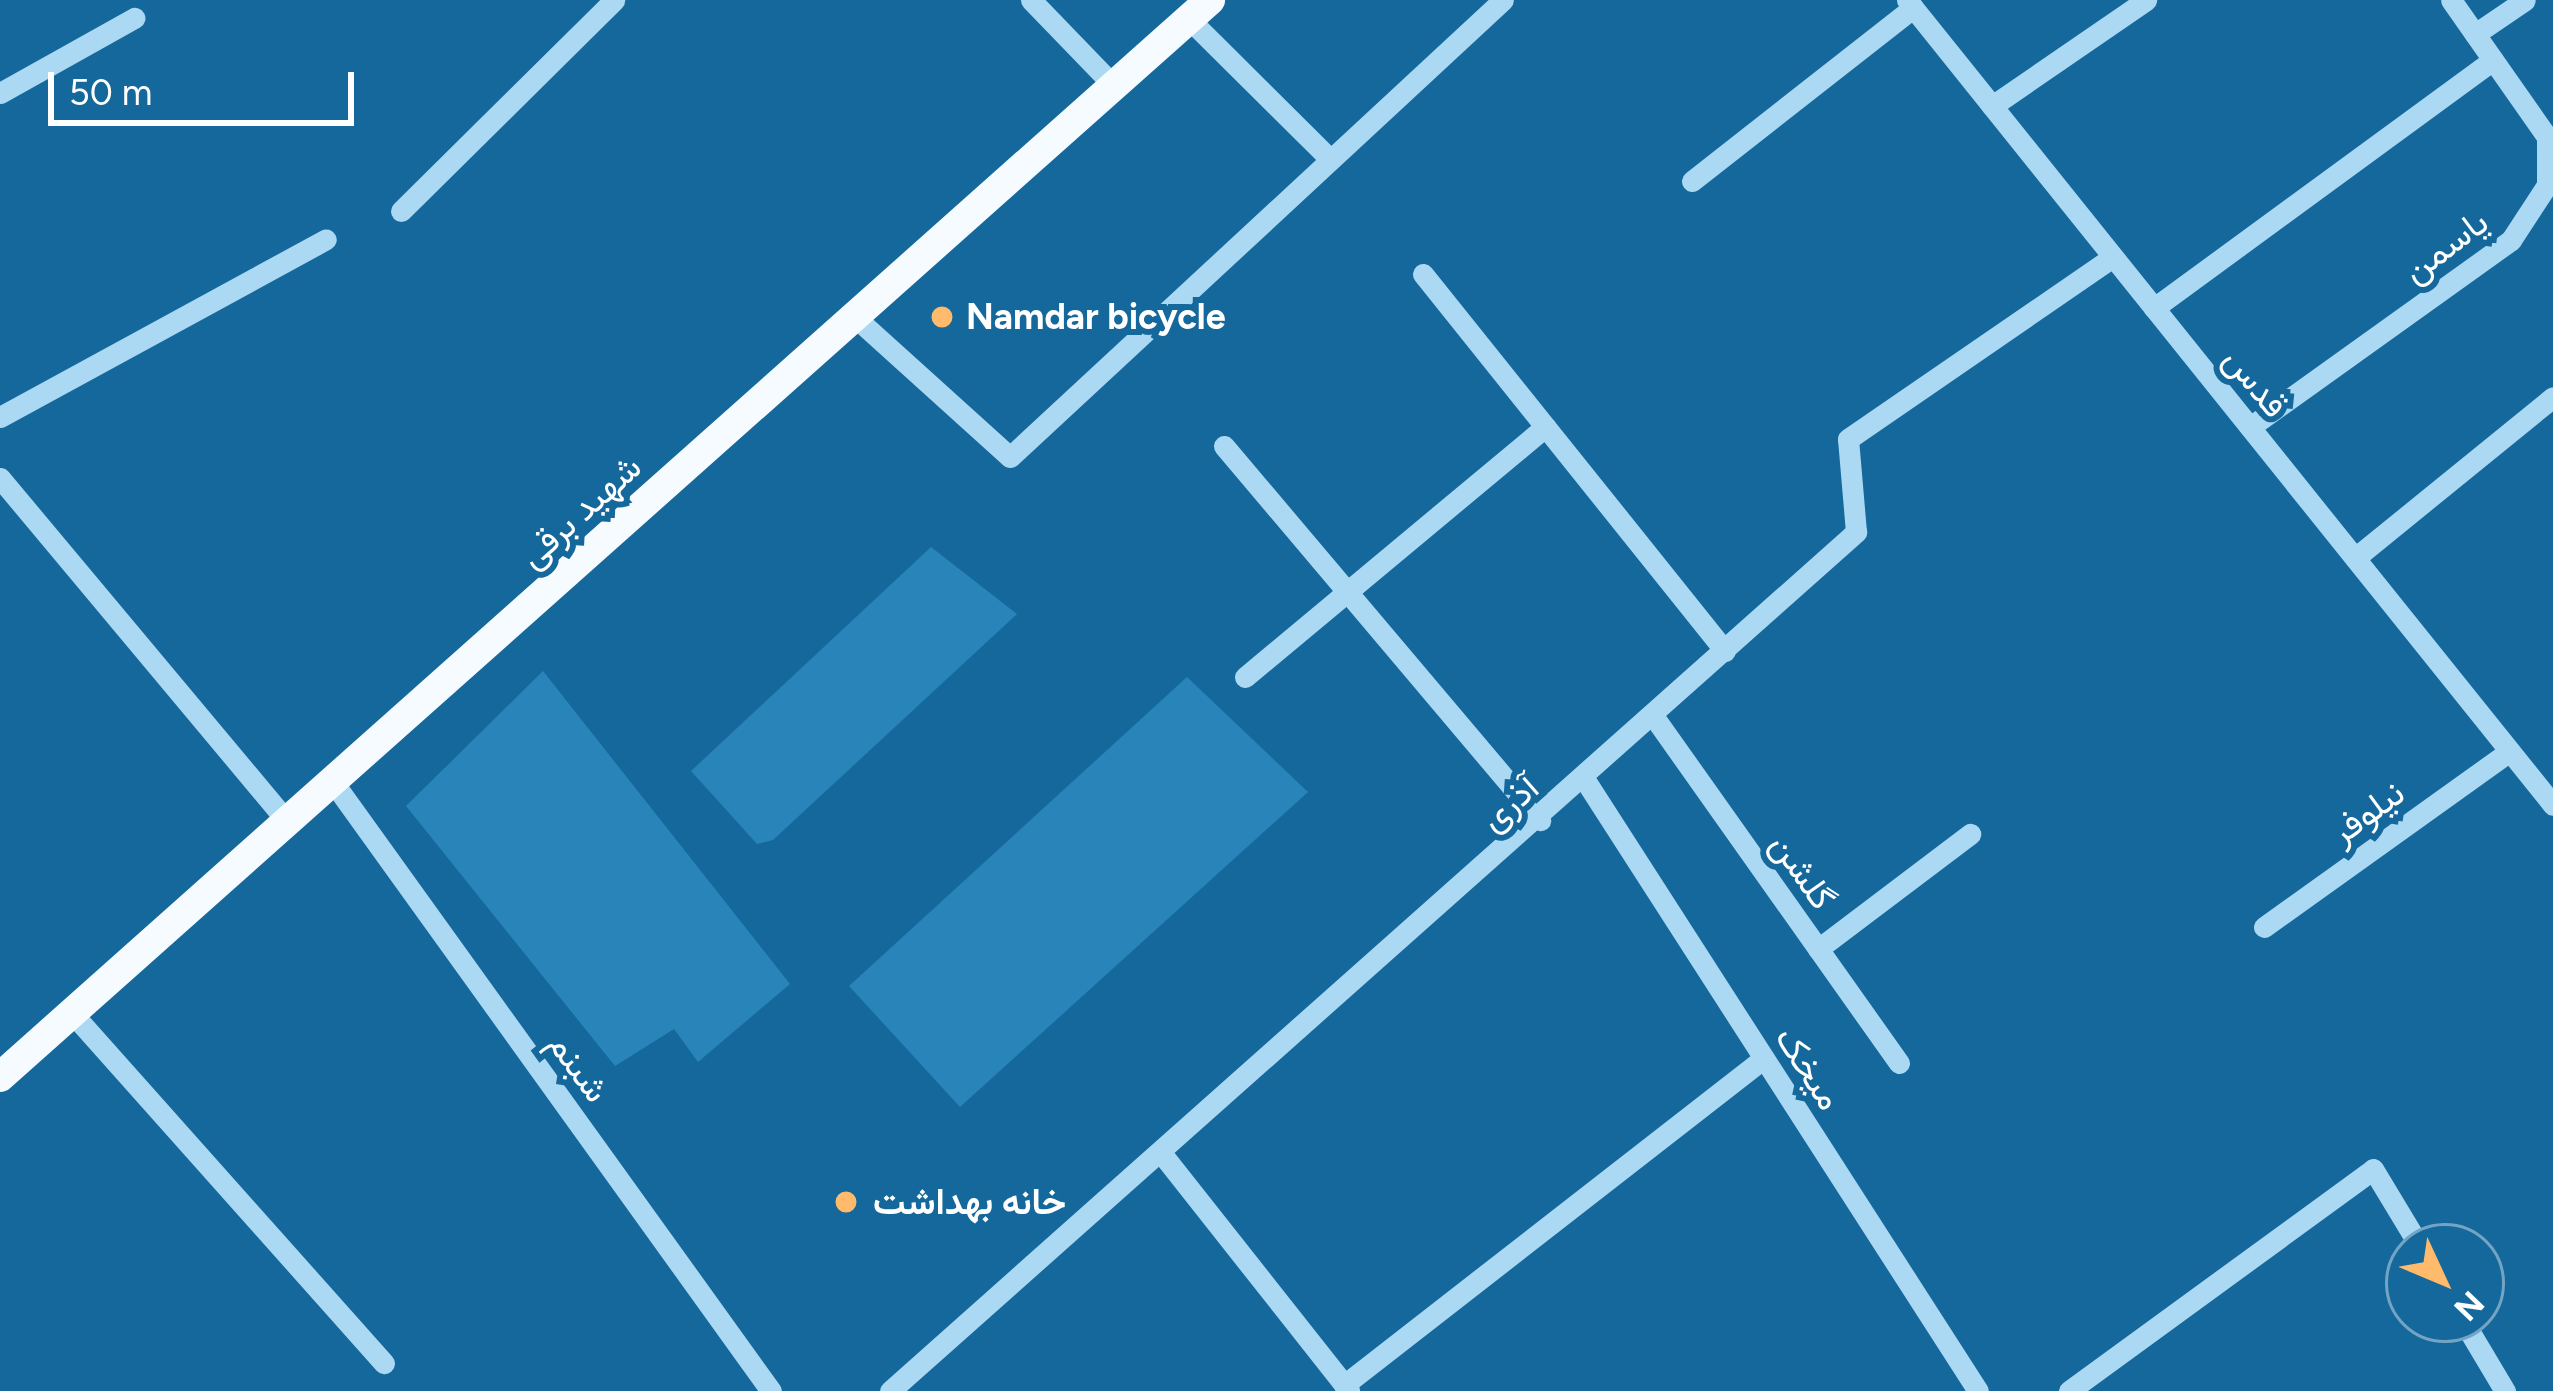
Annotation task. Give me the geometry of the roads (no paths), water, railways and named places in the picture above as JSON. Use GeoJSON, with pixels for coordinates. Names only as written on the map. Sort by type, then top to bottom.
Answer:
{"type":"FeatureCollection","features":[{"type":"Feature","properties":{"kind":"main road","name":"شهید برقی"},"geometry":{"type":"LineString","coordinates":[[0,1077],[1200,9]]}},
{"type":"Feature","properties":{"kind":"street"},"geometry":{"type":"LineString","coordinates":[[401,211],[614,0]]}},
{"type":"Feature","properties":{"kind":"street"},"geometry":{"type":"LineString","coordinates":[[1031,0],[1114,86]]}},
{"type":"Feature","properties":{"kind":"street"},"geometry":{"type":"LineString","coordinates":[[856,318],[1010,457],[1328,157],[1503,0]]}},
{"type":"Feature","properties":{"kind":"street"},"geometry":{"type":"LineString","coordinates":[[1992,106],[2146,0]]}},
{"type":"Feature","properties":{"kind":"street","name":"یاسمن"},"geometry":{"type":"LineString","coordinates":[[2250,427],[2511,240],[2547,185],[2547,137],[2451,0]]}},
{"type":"Feature","properties":{"kind":"street"},"geometry":{"type":"LineString","coordinates":[[2475,34],[2525,0]]}},
{"type":"Feature","properties":{"kind":"street"},"geometry":{"type":"LineString","coordinates":[[1692,181],[1910,4]]}},
{"type":"Feature","properties":{"kind":"street","name":"قدس"},"geometry":{"type":"LineString","coordinates":[[1910,4],[2510,751],[2544,776],[2553,805]]}},
{"type":"Feature","properties":{"kind":"street"},"geometry":{"type":"LineString","coordinates":[[1200,9],[1328,157]]}},
{"type":"Feature","properties":{"kind":"street"},"geometry":{"type":"LineString","coordinates":[[0,92],[134,19]]}},
{"type":"Feature","properties":{"kind":"street"},"geometry":{"type":"LineString","coordinates":[[2154,308],[2493,60]]}},
{"type":"Feature","properties":{"kind":"street"},"geometry":{"type":"LineString","coordinates":[[0,418],[326,239]]}},
{"type":"Feature","properties":{"kind":"street","name":"آذری"},"geometry":{"type":"LineString","coordinates":[[890,1391],[1585,780],[1856,532],[1848,439],[2113,256]]}},
{"type":"Feature","properties":{"kind":"street"},"geometry":{"type":"LineString","coordinates":[[1423,274],[1725,651]]}},
{"type":"Feature","properties":{"kind":"street"},"geometry":{"type":"LineString","coordinates":[[2355,558],[2553,397]]}},
{"type":"Feature","properties":{"kind":"street"},"geometry":{"type":"LineString","coordinates":[[1245,677],[1545,427]]}},
{"type":"Feature","properties":{"kind":"street"},"geometry":{"type":"LineString","coordinates":[[1224,446],[1540,820]]}},
{"type":"Feature","properties":{"kind":"street"},"geometry":{"type":"LineString","coordinates":[[0,478],[288,822]]}},
{"type":"Feature","properties":{"kind":"street","name":"گلشن"},"geometry":{"type":"LineString","coordinates":[[1654,716],[1899,1063]]}},
{"type":"Feature","properties":{"kind":"street","name":"نیلوفر"},"geometry":{"type":"LineString","coordinates":[[2264,927],[2510,751]]}},
{"type":"Feature","properties":{"kind":"street","name":"میخک"},"geometry":{"type":"LineString","coordinates":[[1585,780],[1978,1391]]}},
{"type":"Feature","properties":{"kind":"street","name":"شبنم"},"geometry":{"type":"LineString","coordinates":[[333,782],[771,1391]]}},
{"type":"Feature","properties":{"kind":"street"},"geometry":{"type":"LineString","coordinates":[[1818,949],[1970,834]]}},
{"type":"Feature","properties":{"kind":"street"},"geometry":{"type":"LineString","coordinates":[[73,1013],[384,1363]]}},
{"type":"Feature","properties":{"kind":"street"},"geometry":{"type":"LineString","coordinates":[[1162,1154],[1346,1388],[1764,1058]]}},
{"type":"Feature","properties":{"kind":"street"},"geometry":{"type":"LineString","coordinates":[[2069,1391],[2373,1168],[2406,1223]]}},
{"type":"Feature","properties":{"kind":"street"},"geometry":{"type":"LineString","coordinates":[[2476,1343],[2505,1391]]}},
{"type":"Feature","properties":{"kind":"place","name":"Namdar bicycle"},"geometry":{"type":"Point","coordinates":[942,317]}},
{"type":"Feature","properties":{"kind":"place","name":"خانه بهداشت"},"geometry":{"type":"Point","coordinates":[846,1202]}}]}
